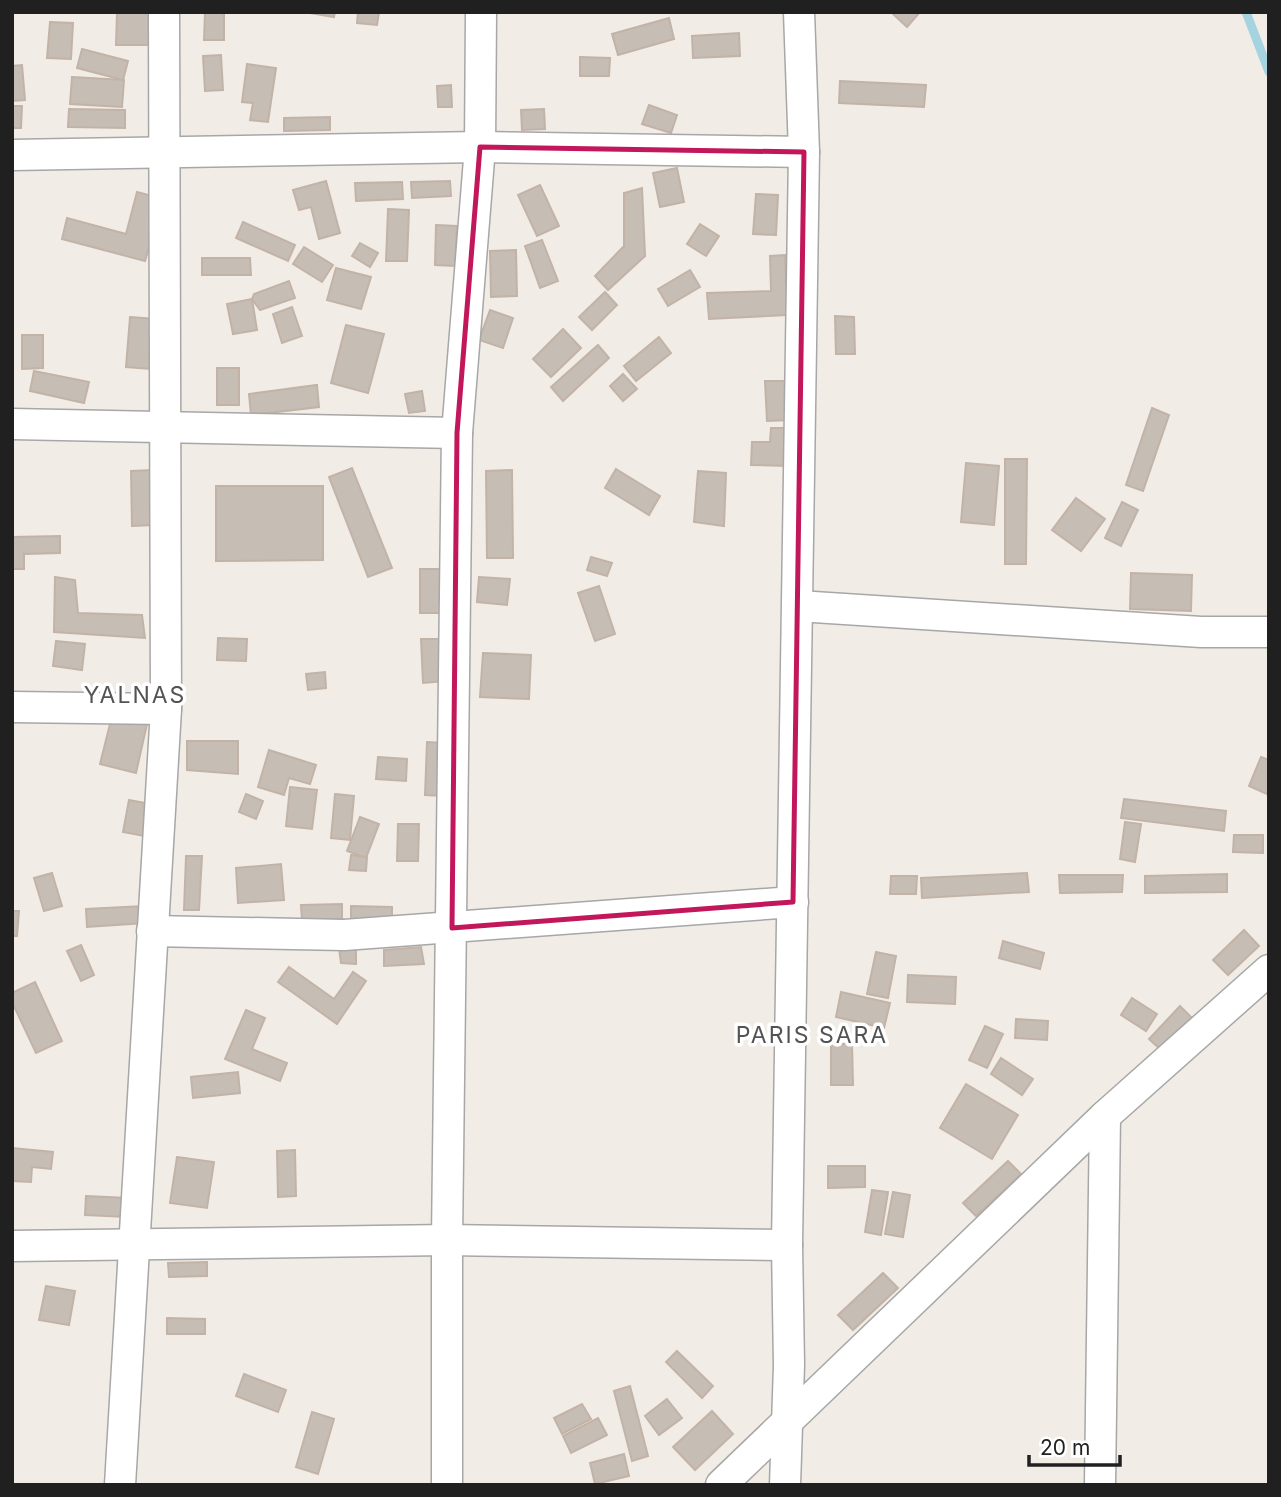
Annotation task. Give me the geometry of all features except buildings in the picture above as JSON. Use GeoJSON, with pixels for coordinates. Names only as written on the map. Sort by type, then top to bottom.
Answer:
{"type":"FeatureCollection","features":[{"type":"Feature","properties":{"kind":"street"},"geometry":{"type":"LineString","coordinates":[[120,1485],[132,1244],[166,709],[163,426],[164,12]]}},
{"type":"Feature","properties":{"kind":"street"},"geometry":{"type":"LineString","coordinates":[[447,1485],[447,1240],[457,433],[480,148],[481,12]]}},
{"type":"Feature","properties":{"kind":"street"},"geometry":{"type":"LineString","coordinates":[[785,1485],[789,1365],[787,1245],[804,152],[799,12]]}},
{"type":"Feature","properties":{"kind":"street"},"geometry":{"type":"LineString","coordinates":[[12,155],[480,148],[804,152]]}},
{"type":"Feature","properties":{"kind":"street"},"geometry":{"type":"LineString","coordinates":[[12,424],[457,433]]}},
{"type":"Feature","properties":{"kind":"street"},"geometry":{"type":"LineString","coordinates":[[798,606],[1174,631],[1269,632]]}},
{"type":"Feature","properties":{"kind":"street"},"geometry":{"type":"LineString","coordinates":[[12,707],[166,709]]}},
{"type":"Feature","properties":{"kind":"street"},"geometry":{"type":"LineString","coordinates":[[152,931],[344,935],[793,902]]}},
{"type":"Feature","properties":{"kind":"street"},"geometry":{"type":"LineString","coordinates":[[721,1485],[1105,1116],[1269,970]]}},
{"type":"Feature","properties":{"kind":"street"},"geometry":{"type":"LineString","coordinates":[[1100,1485],[1105,1116]]}},
{"type":"Feature","properties":{"kind":"street"},"geometry":{"type":"LineString","coordinates":[[12,1246],[447,1240],[787,1245]]}},
{"type":"Feature","properties":{"kind":"highlighted area"},"geometry":{"type":"Polygon","coordinates":[[[480,147],[804,152],[793,902],[452,928],[457,433],[480,147]]]}},
{"type":"Feature","properties":{"kind":"waterway"},"geometry":{"type":"LineString","coordinates":[[1246,12],[1269,72]]}},
{"type":"Feature","properties":{"kind":"district","name":"YALNAS"},"geometry":{"type":"Point","coordinates":[135,695]}},
{"type":"Feature","properties":{"kind":"district","name":"PARIS SARA"},"geometry":{"type":"Point","coordinates":[812,1035]}}]}
